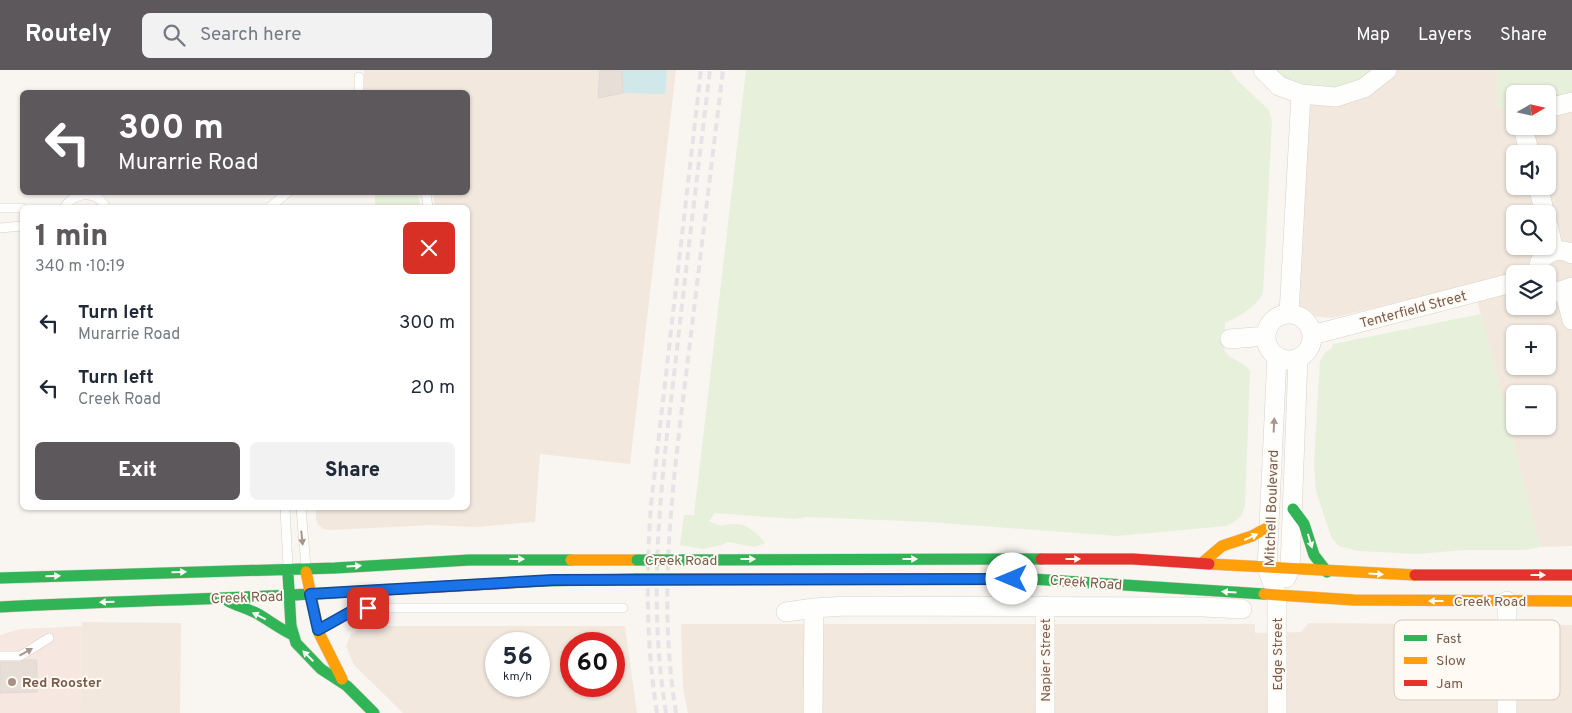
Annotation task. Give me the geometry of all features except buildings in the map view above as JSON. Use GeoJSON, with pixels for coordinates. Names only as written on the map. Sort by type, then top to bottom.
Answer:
{"type":"FeatureCollection","features":[{"type":"Feature","properties":{"kind":"main road"},"geometry":{"type":"LineString","coordinates":[[1293,509],[1304,524],[1314,555],[1327,572]]}},
{"type":"Feature","properties":{"kind":"main road"},"geometry":{"type":"LineString","coordinates":[[1202,563],[1222,546],[1252,536],[1270,526]]}},
{"type":"Feature","properties":{"kind":"main road","name":"Creek Road"},"geometry":{"type":"LineString","coordinates":[[1,576],[306,568],[469,560],[1133,559],[1400,575],[1572,575]]}},
{"type":"Feature","properties":{"kind":"main road"},"geometry":{"type":"LineString","coordinates":[[288,568],[293,635],[301,649],[321,669],[347,686],[374,713]]}},
{"type":"Feature","properties":{"kind":"main road"},"geometry":{"type":"LineString","coordinates":[[306,568],[310,594],[312,633],[326,650],[347,686]]}},
{"type":"Feature","properties":{"kind":"main road","name":"Creek Road"},"geometry":{"type":"LineString","coordinates":[[0,607],[289,596],[509,582],[637,579],[1075,580],[1277,596],[1354,600],[1572,601]]}},
{"type":"Feature","properties":{"kind":"main road"},"geometry":{"type":"LineString","coordinates":[[224,598],[244,610],[257,614],[276,628],[293,635]]}},
{"type":"Feature","properties":{"kind":"main road"},"geometry":{"type":"LineString","coordinates":[[0,618],[32,605]]}},
{"type":"Feature","properties":{"kind":"street"},"geometry":{"type":"LineString","coordinates":[[1262,70],[1279,86],[1301,94],[1336,97],[1364,88],[1387,70]]}},
{"type":"Feature","properties":{"kind":"street"},"geometry":{"type":"LineString","coordinates":[[1289,314],[1301,94]]}},
{"type":"Feature","properties":{"kind":"street"},"geometry":{"type":"LineString","coordinates":[[1556,106],[1572,102]]}},
{"type":"Feature","properties":{"kind":"street"},"geometry":{"type":"LineString","coordinates":[[1540,265],[1543,257],[1548,253],[1563,253],[1556,240]]}},
{"type":"Feature","properties":{"kind":"street","name":"Tenterfield Street"},"geometry":{"type":"LineString","coordinates":[[1312,335],[1506,284]]}},
{"type":"Feature","properties":{"kind":"street"},"geometry":{"type":"LineString","coordinates":[[1561,288],[1572,320]]}},
{"type":"Feature","properties":{"kind":"street"},"geometry":{"type":"LineString","coordinates":[[1289,314],[1302,318],[1311,328],[1312,335],[1309,349],[1298,358],[1292,360],[1278,356],[1269,348],[1266,336],[1268,329],[1276,318],[1289,314]]}},
{"type":"Feature","properties":{"kind":"street"},"geometry":{"type":"LineString","coordinates":[[1230,338],[1266,336]]}},
{"type":"Feature","properties":{"kind":"street","name":"Mitchell Boulevard"},"geometry":{"type":"LineString","coordinates":[[1277,596],[1267,568],[1278,356]]}},
{"type":"Feature","properties":{"kind":"street","name":"Mitchell Boulevard"},"geometry":{"type":"LineString","coordinates":[[1277,596],[1290,569],[1298,358]]}},
{"type":"Feature","properties":{"kind":"street","name":"Edge Street"},"geometry":{"type":"LineString","coordinates":[[1277,596],[1277,713]]}},
{"type":"Feature","properties":{"kind":"street"},"geometry":{"type":"LineString","coordinates":[[1507,601],[1507,620]]}},
{"type":"Feature","properties":{"kind":"street","name":"Creek Road"},"geometry":{"type":"LineString","coordinates":[[786,612],[846,606],[1045,606],[1242,609]]}},
{"type":"Feature","properties":{"kind":"street","name":"Napier Street"},"geometry":{"type":"LineString","coordinates":[[1045,606],[1045,713]]}},
{"type":"Feature","properties":{"kind":"street"},"geometry":{"type":"LineString","coordinates":[[813,713],[814,608]]}},
{"type":"Feature","properties":{"kind":"street"},"geometry":{"type":"LineString","coordinates":[[1507,700],[1507,713]]}},
{"type":"Feature","properties":{"kind":"lane"},"geometry":{"type":"LineString","coordinates":[[359,77],[359,90]]}},
{"type":"Feature","properties":{"kind":"lane"},"geometry":{"type":"LineString","coordinates":[[66,205],[74,196],[78,195]]}},
{"type":"Feature","properties":{"kind":"lane"},"geometry":{"type":"LineString","coordinates":[[92,195],[98,198],[104,205]]}},
{"type":"Feature","properties":{"kind":"lane"},"geometry":{"type":"LineString","coordinates":[[273,205],[284,195]]}},
{"type":"Feature","properties":{"kind":"lane"},"geometry":{"type":"LineString","coordinates":[[0,208],[20,208]]}},
{"type":"Feature","properties":{"kind":"lane"},"geometry":{"type":"LineString","coordinates":[[0,228],[20,226]]}},
{"type":"Feature","properties":{"kind":"lane"},"geometry":{"type":"LineString","coordinates":[[285,510],[288,568]]}},
{"type":"Feature","properties":{"kind":"lane"},"geometry":{"type":"LineString","coordinates":[[300,510],[306,568]]}},
{"type":"Feature","properties":{"kind":"lane"},"geometry":{"type":"LineString","coordinates":[[293,635],[312,633],[352,611],[368,608],[623,608]]}},
{"type":"Feature","properties":{"kind":"lane"},"geometry":{"type":"LineString","coordinates":[[0,656],[20,656],[50,638]]}},
{"type":"Feature","properties":{"kind":"shaded area"},"geometry":{"type":"Polygon","coordinates":[[[364,70],[676,70],[630,464],[540,454],[535,522],[476,527],[430,525],[330,530],[323,529],[318,524],[316,510],[470,510],[470,205],[435,205],[433,195],[470,195],[470,90],[364,90],[364,70]]]}},
{"type":"Feature","properties":{"kind":"shaded area"},"geometry":{"type":"Polygon","coordinates":[[[1387,70],[1497,70],[1497,106],[1506,110],[1506,135],[1556,135],[1556,106],[1572,102],[1572,546],[1540,547],[1511,435],[1556,435],[1556,385],[1506,385],[1506,414],[1473,284],[1332,318],[1289,314],[1301,94],[1387,70]]]}},
{"type":"Feature","properties":{"kind":"shaded area"},"geometry":{"type":"Polygon","coordinates":[[[82,622],[181,623],[180,713],[81,713],[82,622]]]}},
{"type":"Feature","properties":{"kind":"shaded area"},"geometry":{"type":"Polygon","coordinates":[[[1309,623],[1394,624],[1394,700],[1560,700],[1560,625],[1572,625],[1572,713],[688,713],[683,688],[681,624],[1255,624],[1255,633],[1301,632],[1309,623]]]}},
{"type":"Feature","properties":{"kind":"shaded area"},"geometry":{"type":"Polygon","coordinates":[[[82,626],[81,713],[0,713],[0,635],[20,629],[82,626]]]}},
{"type":"Feature","properties":{"kind":"shaded area"},"geometry":{"type":"Polygon","coordinates":[[[365,626],[625,626],[637,713],[403,713],[354,665],[346,646],[351,634],[365,626]]]}},
{"type":"Feature","properties":{"kind":"green space"},"geometry":{"type":"Polygon","coordinates":[[[746,70],[1230,70],[1237,80],[1269,110],[1272,122],[1263,293],[1251,307],[1225,323],[1225,352],[1250,371],[1245,506],[1238,519],[1226,526],[1117,536],[929,522],[807,517],[795,519],[715,513],[709,521],[721,525],[744,525],[756,533],[765,543],[755,547],[728,542],[703,549],[680,545],[684,515],[694,515],[746,70]]]}},
{"type":"Feature","properties":{"kind":"green space"},"geometry":{"type":"Polygon","coordinates":[[[1263,70],[1387,70],[1336,97],[1263,70]]]}},
{"type":"Feature","properties":{"kind":"green space"},"geometry":{"type":"Polygon","coordinates":[[[1497,70],[1572,70],[1572,102],[1556,106],[1556,85],[1506,85],[1506,110],[1497,106],[1497,70]]]}},
{"type":"Feature","properties":{"kind":"green space"},"geometry":{"type":"Polygon","coordinates":[[[375,195],[418,195],[420,205],[375,205],[375,195]]]}},
{"type":"Feature","properties":{"kind":"green space"},"geometry":{"type":"Polygon","coordinates":[[[1481,314],[1506,413],[1506,435],[1512,435],[1540,547],[1525,550],[1465,550],[1418,554],[1358,551],[1339,546],[1332,539],[1316,491],[1314,463],[1320,361],[1325,353],[1332,348],[1333,344],[1481,314]]]}},
{"type":"Feature","properties":{"kind":"water"},"geometry":{"type":"Polygon","coordinates":[[[622,70],[667,70],[665,94],[623,93],[622,70]]]}},
{"type":"Feature","properties":{"kind":"railway"},"geometry":{"type":"LineString","coordinates":[[657,713],[653,687],[648,609],[651,505],[701,70]]}},
{"type":"Feature","properties":{"kind":"railway"},"geometry":{"type":"LineString","coordinates":[[666,713],[657,626],[658,540],[665,454],[710,70]]}},
{"type":"Feature","properties":{"kind":"railway"},"geometry":{"type":"LineString","coordinates":[[676,713],[670,670],[667,583],[672,496],[723,70]]}},
{"type":"Feature","properties":{"kind":"traffic: fast"},"geometry":{"type":"LineString","coordinates":[[1293,509],[1304,524],[1314,555],[1327,572]]}},
{"type":"Feature","properties":{"kind":"traffic: fast"},"geometry":{"type":"LineString","coordinates":[[682,560],[1041,559]]}},
{"type":"Feature","properties":{"kind":"traffic: fast"},"geometry":{"type":"LineString","coordinates":[[0,578],[335,568],[469,560],[571,560]]}},
{"type":"Feature","properties":{"kind":"traffic: fast"},"geometry":{"type":"LineString","coordinates":[[637,560],[682,560]]}},
{"type":"Feature","properties":{"kind":"traffic: fast"},"geometry":{"type":"LineString","coordinates":[[288,574],[291,626],[296,643],[321,669],[347,686],[374,713]]}},
{"type":"Feature","properties":{"kind":"traffic: fast"},"geometry":{"type":"LineString","coordinates":[[543,581],[637,579]]}},
{"type":"Feature","properties":{"kind":"traffic: fast"},"geometry":{"type":"LineString","coordinates":[[637,579],[682,579]]}},
{"type":"Feature","properties":{"kind":"traffic: fast"},"geometry":{"type":"LineString","coordinates":[[682,579],[1032,579],[1264,594]]}},
{"type":"Feature","properties":{"kind":"traffic: fast"},"geometry":{"type":"LineString","coordinates":[[0,607],[349,592]]}},
{"type":"Feature","properties":{"kind":"traffic: fast"},"geometry":{"type":"LineString","coordinates":[[228,601],[258,614],[293,635]]}},
{"type":"Feature","properties":{"kind":"traffic: slow"},"geometry":{"type":"LineString","coordinates":[[1202,563],[1222,546],[1252,536],[1270,526]]}},
{"type":"Feature","properties":{"kind":"traffic: slow"},"geometry":{"type":"LineString","coordinates":[[571,560],[637,560]]}},
{"type":"Feature","properties":{"kind":"traffic: slow"},"geometry":{"type":"LineString","coordinates":[[1209,564],[1415,575]]}},
{"type":"Feature","properties":{"kind":"traffic: slow"},"geometry":{"type":"LineString","coordinates":[[306,572],[319,633],[342,679]]}},
{"type":"Feature","properties":{"kind":"traffic: slow"},"geometry":{"type":"LineString","coordinates":[[1264,594],[1354,600],[1572,601]]}},
{"type":"Feature","properties":{"kind":"traffic: jam"},"geometry":{"type":"LineString","coordinates":[[1041,559],[1133,559],[1209,564]]}},
{"type":"Feature","properties":{"kind":"traffic: jam"},"geometry":{"type":"LineString","coordinates":[[1415,575],[1572,575]]}},
{"type":"Feature","properties":{"kind":"traffic: jam"},"geometry":{"type":"LineString","coordinates":[[349,592],[543,581]]}},
{"type":"Feature","properties":{"kind":"place","name":"Red Rooster"},"geometry":{"type":"Point","coordinates":[12,682]}},
{"type":"Feature","properties":{"kind":"route"},"geometry":{"type":"LineString","coordinates":[[368,608],[360,608],[344,614],[318,630],[310,594],[553,580],[1012,579]]}}]}
